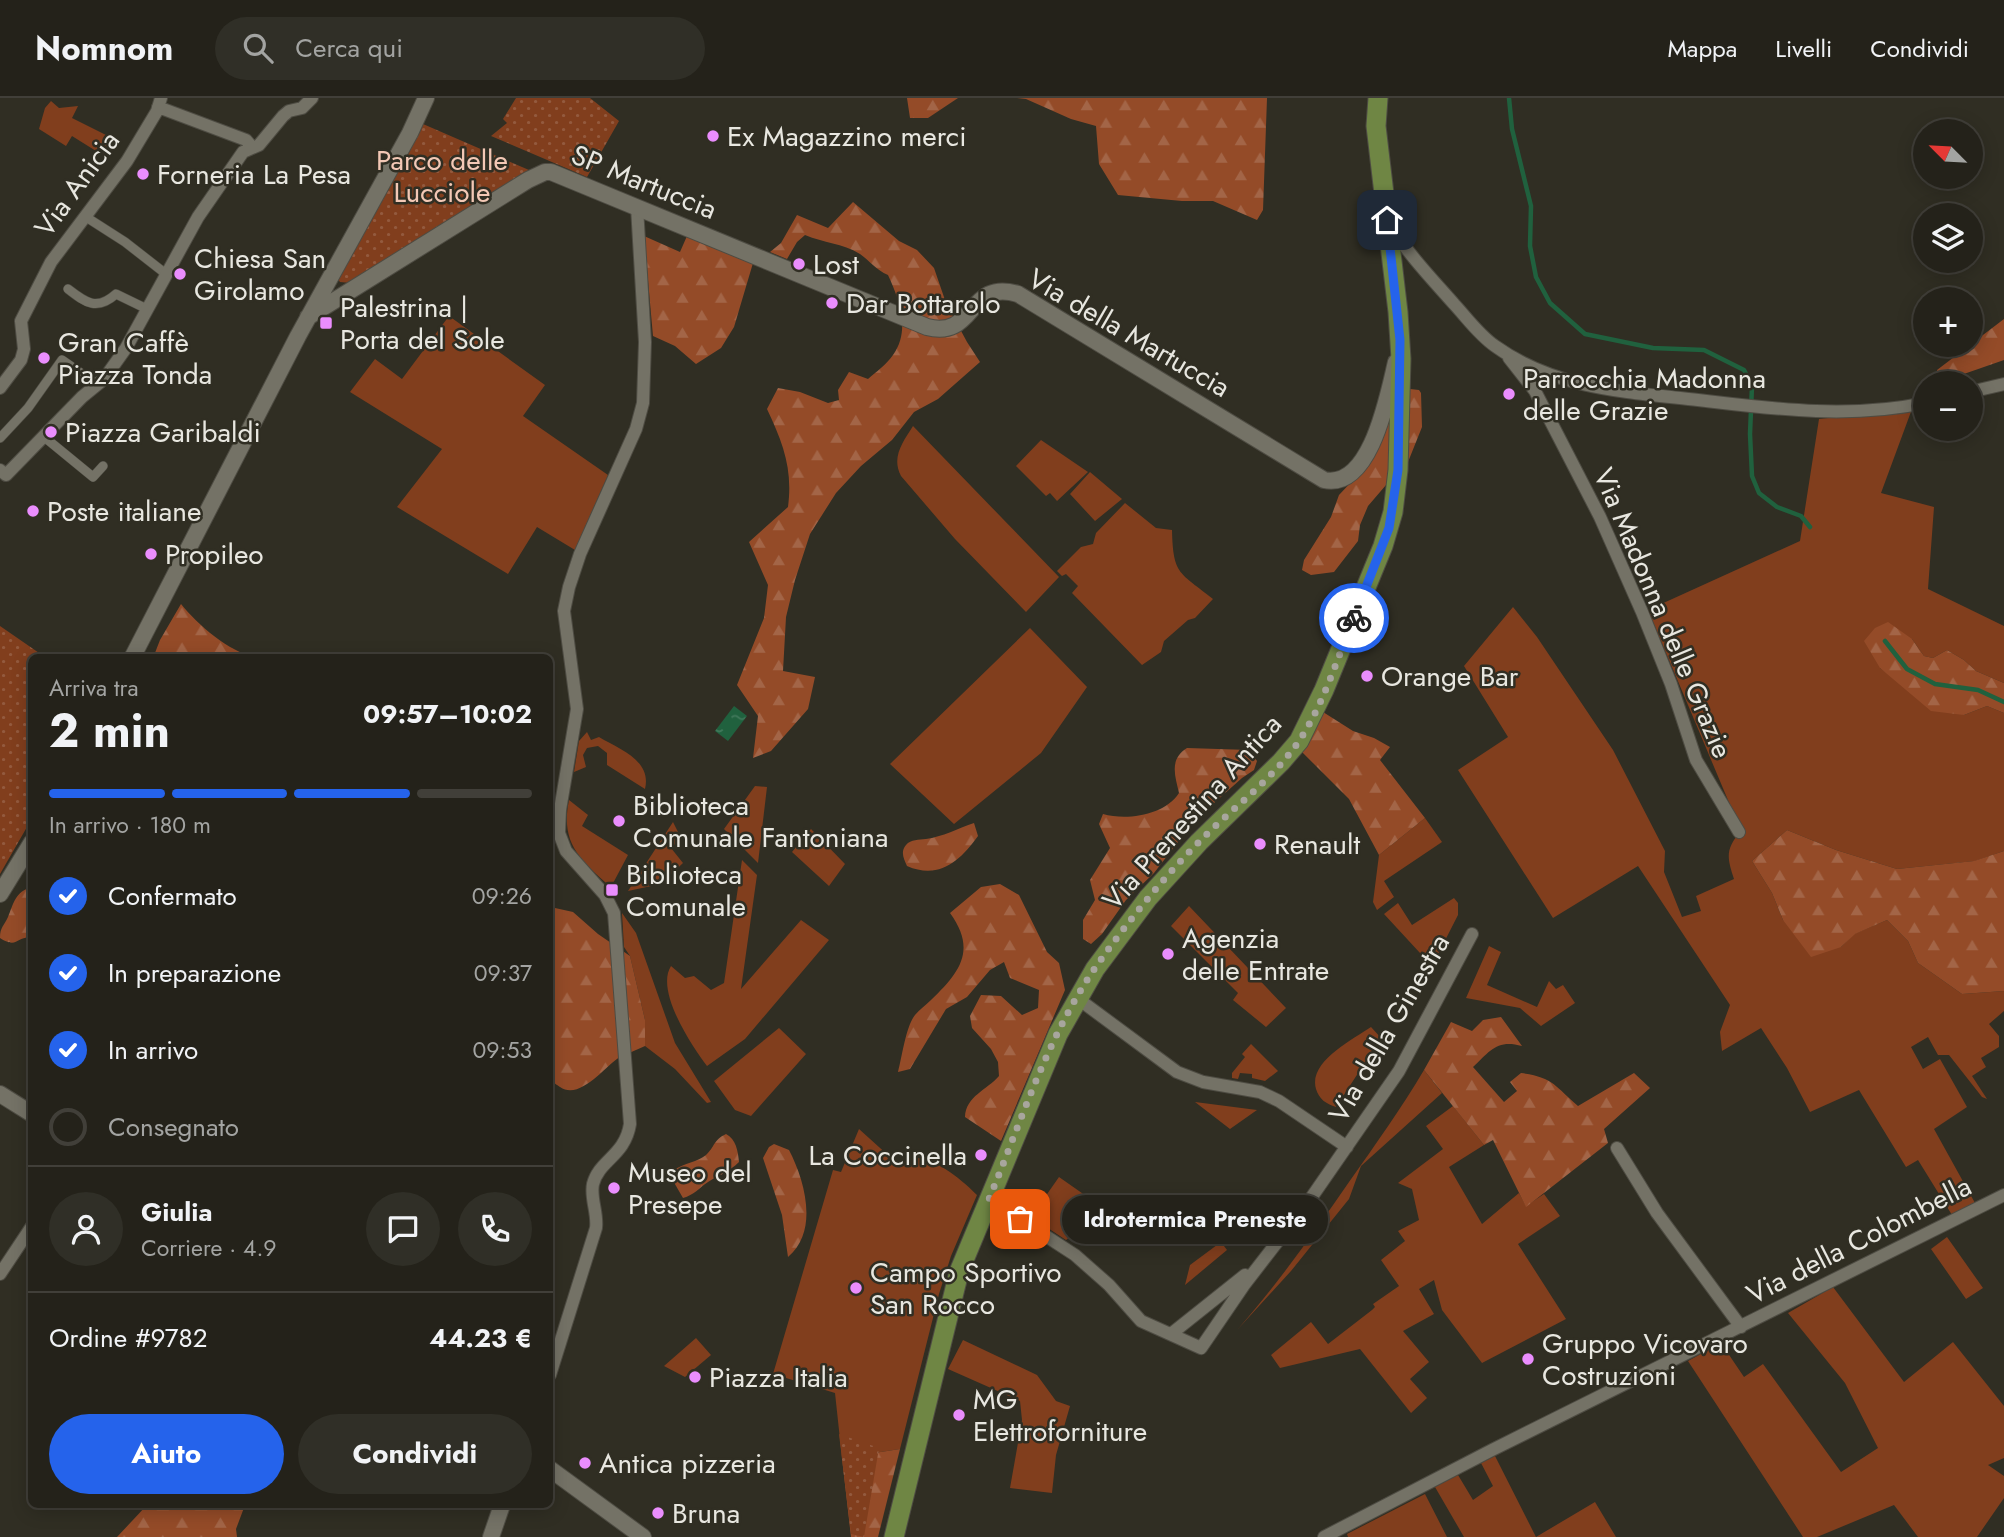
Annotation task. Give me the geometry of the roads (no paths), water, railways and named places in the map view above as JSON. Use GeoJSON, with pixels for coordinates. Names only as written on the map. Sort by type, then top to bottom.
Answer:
{"type":"FeatureCollection","features":[{"type":"Feature","properties":{"kind":"main road","name":"Via Prenestina Antica"},"geometry":{"type":"LineString","coordinates":[[894,1537],[956,1279],[1046,1060],[1095,969],[1149,898],[1199,842],[1281,762],[1309,723],[1376,564],[1391,519],[1399,452],[1400,340],[1376,127],[1378,98]]}},
{"type":"Feature","properties":{"kind":"street"},"geometry":{"type":"LineString","coordinates":[[3,472],[98,385],[126,348],[213,195],[243,152],[258,145],[289,111],[302,108],[312,98]]}},
{"type":"Feature","properties":{"kind":"street"},"geometry":{"type":"LineString","coordinates":[[134,654],[308,317],[410,133],[425,98]]}},
{"type":"Feature","properties":{"kind":"street"},"geometry":{"type":"LineString","coordinates":[[160,102],[246,140],[252,147]]}},
{"type":"Feature","properties":{"kind":"street","name":"Via Anicia"},"geometry":{"type":"LineString","coordinates":[[0,388],[21,360],[24,349],[20,321],[51,262],[127,161],[160,102]]}},
{"type":"Feature","properties":{"kind":"street","name":"SP Martuccia"},"geometry":{"type":"LineString","coordinates":[[308,317],[545,172],[557,173],[746,252]]}},
{"type":"Feature","properties":{"kind":"street"},"geometry":{"type":"LineString","coordinates":[[553,1365],[596,1228],[597,1210],[593,1184],[602,1168],[623,1146],[630,1124],[614,914],[605,895],[566,851],[558,825],[577,709],[565,599],[580,554],[636,429],[643,403],[645,342],[637,207]]}},
{"type":"Feature","properties":{"kind":"street"},"geometry":{"type":"LineString","coordinates":[[86,217],[125,242],[166,274]]}},
{"type":"Feature","properties":{"kind":"street","name":"Via Madonna delle Grazie"},"geometry":{"type":"LineString","coordinates":[[1387,220],[1425,271],[1480,332],[1517,366],[1532,386],[1600,517],[1661,660],[1696,760],[1738,832]]}},
{"type":"Feature","properties":{"kind":"street","name":"Via della Martuccia"},"geometry":{"type":"LineString","coordinates":[[746,252],[936,330],[956,326],[979,301],[993,293],[1009,291],[1023,296],[1320,479],[1332,482],[1351,475],[1372,443],[1387,398],[1400,340]]}},
{"type":"Feature","properties":{"kind":"street"},"geometry":{"type":"LineString","coordinates":[[68,289],[87,302],[98,305],[106,303],[116,295],[146,309]]}},
{"type":"Feature","properties":{"kind":"street"},"geometry":{"type":"LineString","coordinates":[[1495,346],[1542,371],[1574,384],[1606,390],[1760,408],[1840,413],[1913,405]]}},
{"type":"Feature","properties":{"kind":"street"},"geometry":{"type":"LineString","coordinates":[[0,438],[28,408],[62,360],[98,385]]}},
{"type":"Feature","properties":{"kind":"street"},"geometry":{"type":"LineString","coordinates":[[1983,389],[2004,384]]}},
{"type":"Feature","properties":{"kind":"street"},"geometry":{"type":"LineString","coordinates":[[43,436],[93,477],[103,466]]}},
{"type":"Feature","properties":{"kind":"street"},"geometry":{"type":"LineString","coordinates":[[0,894],[28,848]]}},
{"type":"Feature","properties":{"kind":"street","name":"Via della Ginestra"},"geometry":{"type":"LineString","coordinates":[[989,1199],[1075,1255],[1109,1284],[1141,1321],[1201,1349],[1403,1065],[1472,934]]}},
{"type":"Feature","properties":{"kind":"street","name":"Via della Ginestra"},"geometry":{"type":"LineString","coordinates":[[1077,998],[1177,1072],[1203,1082],[1261,1093],[1279,1101],[1347,1147]]}},
{"type":"Feature","properties":{"kind":"street"},"geometry":{"type":"LineString","coordinates":[[0,1094],[28,1112]]}},
{"type":"Feature","properties":{"kind":"street"},"geometry":{"type":"LineString","coordinates":[[1617,1148],[1657,1213],[1741,1327]]}},
{"type":"Feature","properties":{"kind":"street","name":"Via della Colombella"},"geometry":{"type":"LineString","coordinates":[[1324,1537],[2004,1195]]}},
{"type":"Feature","properties":{"kind":"street"},"geometry":{"type":"LineString","coordinates":[[0,1274],[28,1232]]}},
{"type":"Feature","properties":{"kind":"street","name":"Via della Ginestra"},"geometry":{"type":"LineString","coordinates":[[1171,1335],[1259,1264]]}},
{"type":"Feature","properties":{"kind":"street"},"geometry":{"type":"LineString","coordinates":[[553,1471],[643,1537]]}},
{"type":"Feature","properties":{"kind":"street"},"geometry":{"type":"LineString","coordinates":[[491,1537],[501,1508]]}},
{"type":"Feature","properties":{"kind":"water"},"geometry":{"type":"Polygon","coordinates":[[[734,706],[747,716],[728,741],[715,731],[734,706]]]}},
{"type":"Feature","properties":{"kind":"waterway"},"geometry":{"type":"LineString","coordinates":[[1509,98],[1512,129],[1531,206],[1530,246],[1536,277],[1550,303],[1585,334],[1653,348],[1704,350],[1744,370],[1752,386],[1752,476],[1759,493],[1777,507],[1801,516],[1810,527]]}},
{"type":"Feature","properties":{"kind":"waterway"},"geometry":{"type":"LineString","coordinates":[[1885,641],[1907,669],[1935,684],[1978,690],[2004,702]]}},
{"type":"Feature","properties":{"kind":"place","name":"Ex Magazzino merci"},"geometry":{"type":"Point","coordinates":[713,136]}},
{"type":"Feature","properties":{"kind":"place","name":"Forneria La Pesa"},"geometry":{"type":"Point","coordinates":[143,174]}},
{"type":"Feature","properties":{"kind":"place","name":"Lost"},"geometry":{"type":"Point","coordinates":[799,264]}},
{"type":"Feature","properties":{"kind":"place","name":"Chiesa San Girolamo"},"geometry":{"type":"Point","coordinates":[180,274]}},
{"type":"Feature","properties":{"kind":"place","name":"Dar Bottarolo"},"geometry":{"type":"Point","coordinates":[832,303]}},
{"type":"Feature","properties":{"kind":"place","name":"Palestrina | Porta del Sole"},"geometry":{"type":"Point","coordinates":[326,323]}},
{"type":"Feature","properties":{"kind":"place","name":"Gran Caffè Piazza Tonda"},"geometry":{"type":"Point","coordinates":[44,358]}},
{"type":"Feature","properties":{"kind":"place","name":"Parrocchia Madonna delle Grazie"},"geometry":{"type":"Point","coordinates":[1509,394]}},
{"type":"Feature","properties":{"kind":"place","name":"Piazza Garibaldi"},"geometry":{"type":"Point","coordinates":[51,432]}},
{"type":"Feature","properties":{"kind":"place","name":"Poste italiane"},"geometry":{"type":"Point","coordinates":[33,511]}},
{"type":"Feature","properties":{"kind":"place","name":"Propileo"},"geometry":{"type":"Point","coordinates":[151,554]}},
{"type":"Feature","properties":{"kind":"place","name":"Orange Bar"},"geometry":{"type":"Point","coordinates":[1367,676]}},
{"type":"Feature","properties":{"kind":"place","name":"Biblioteca Comunale Fantoniana"},"geometry":{"type":"Point","coordinates":[619,821]}},
{"type":"Feature","properties":{"kind":"place","name":"Renault"},"geometry":{"type":"Point","coordinates":[1260,844]}},
{"type":"Feature","properties":{"kind":"place","name":"Biblioteca Comunale"},"geometry":{"type":"Point","coordinates":[612,890]}},
{"type":"Feature","properties":{"kind":"place","name":"Agenzia delle Entrate"},"geometry":{"type":"Point","coordinates":[1168,954]}},
{"type":"Feature","properties":{"kind":"place","name":"La Coccinella"},"geometry":{"type":"Point","coordinates":[981,1155]}},
{"type":"Feature","properties":{"kind":"place","name":"Museo del Presepe"},"geometry":{"type":"Point","coordinates":[614,1188]}},
{"type":"Feature","properties":{"kind":"place","name":"Idrotermica Preneste"},"geometry":{"type":"Point","coordinates":[1020,1219]}},
{"type":"Feature","properties":{"kind":"place","name":"Campo Sportivo San Rocco"},"geometry":{"type":"Point","coordinates":[856,1288]}},
{"type":"Feature","properties":{"kind":"place","name":"Gruppo Vicovaro Costruzioni"},"geometry":{"type":"Point","coordinates":[1528,1359]}},
{"type":"Feature","properties":{"kind":"place","name":"Piazza Italia"},"geometry":{"type":"Point","coordinates":[695,1377]}},
{"type":"Feature","properties":{"kind":"place","name":"MG Elettroforniture"},"geometry":{"type":"Point","coordinates":[959,1415]}},
{"type":"Feature","properties":{"kind":"place","name":"Antica pizzeria"},"geometry":{"type":"Point","coordinates":[585,1463]}},
{"type":"Feature","properties":{"kind":"place","name":"Bruna"},"geometry":{"type":"Point","coordinates":[658,1513]}},
{"type":"Feature","properties":{"kind":"park label","name":"Parco delle Lucciole"},"geometry":{"type":"Point","coordinates":[442,176]}}]}
